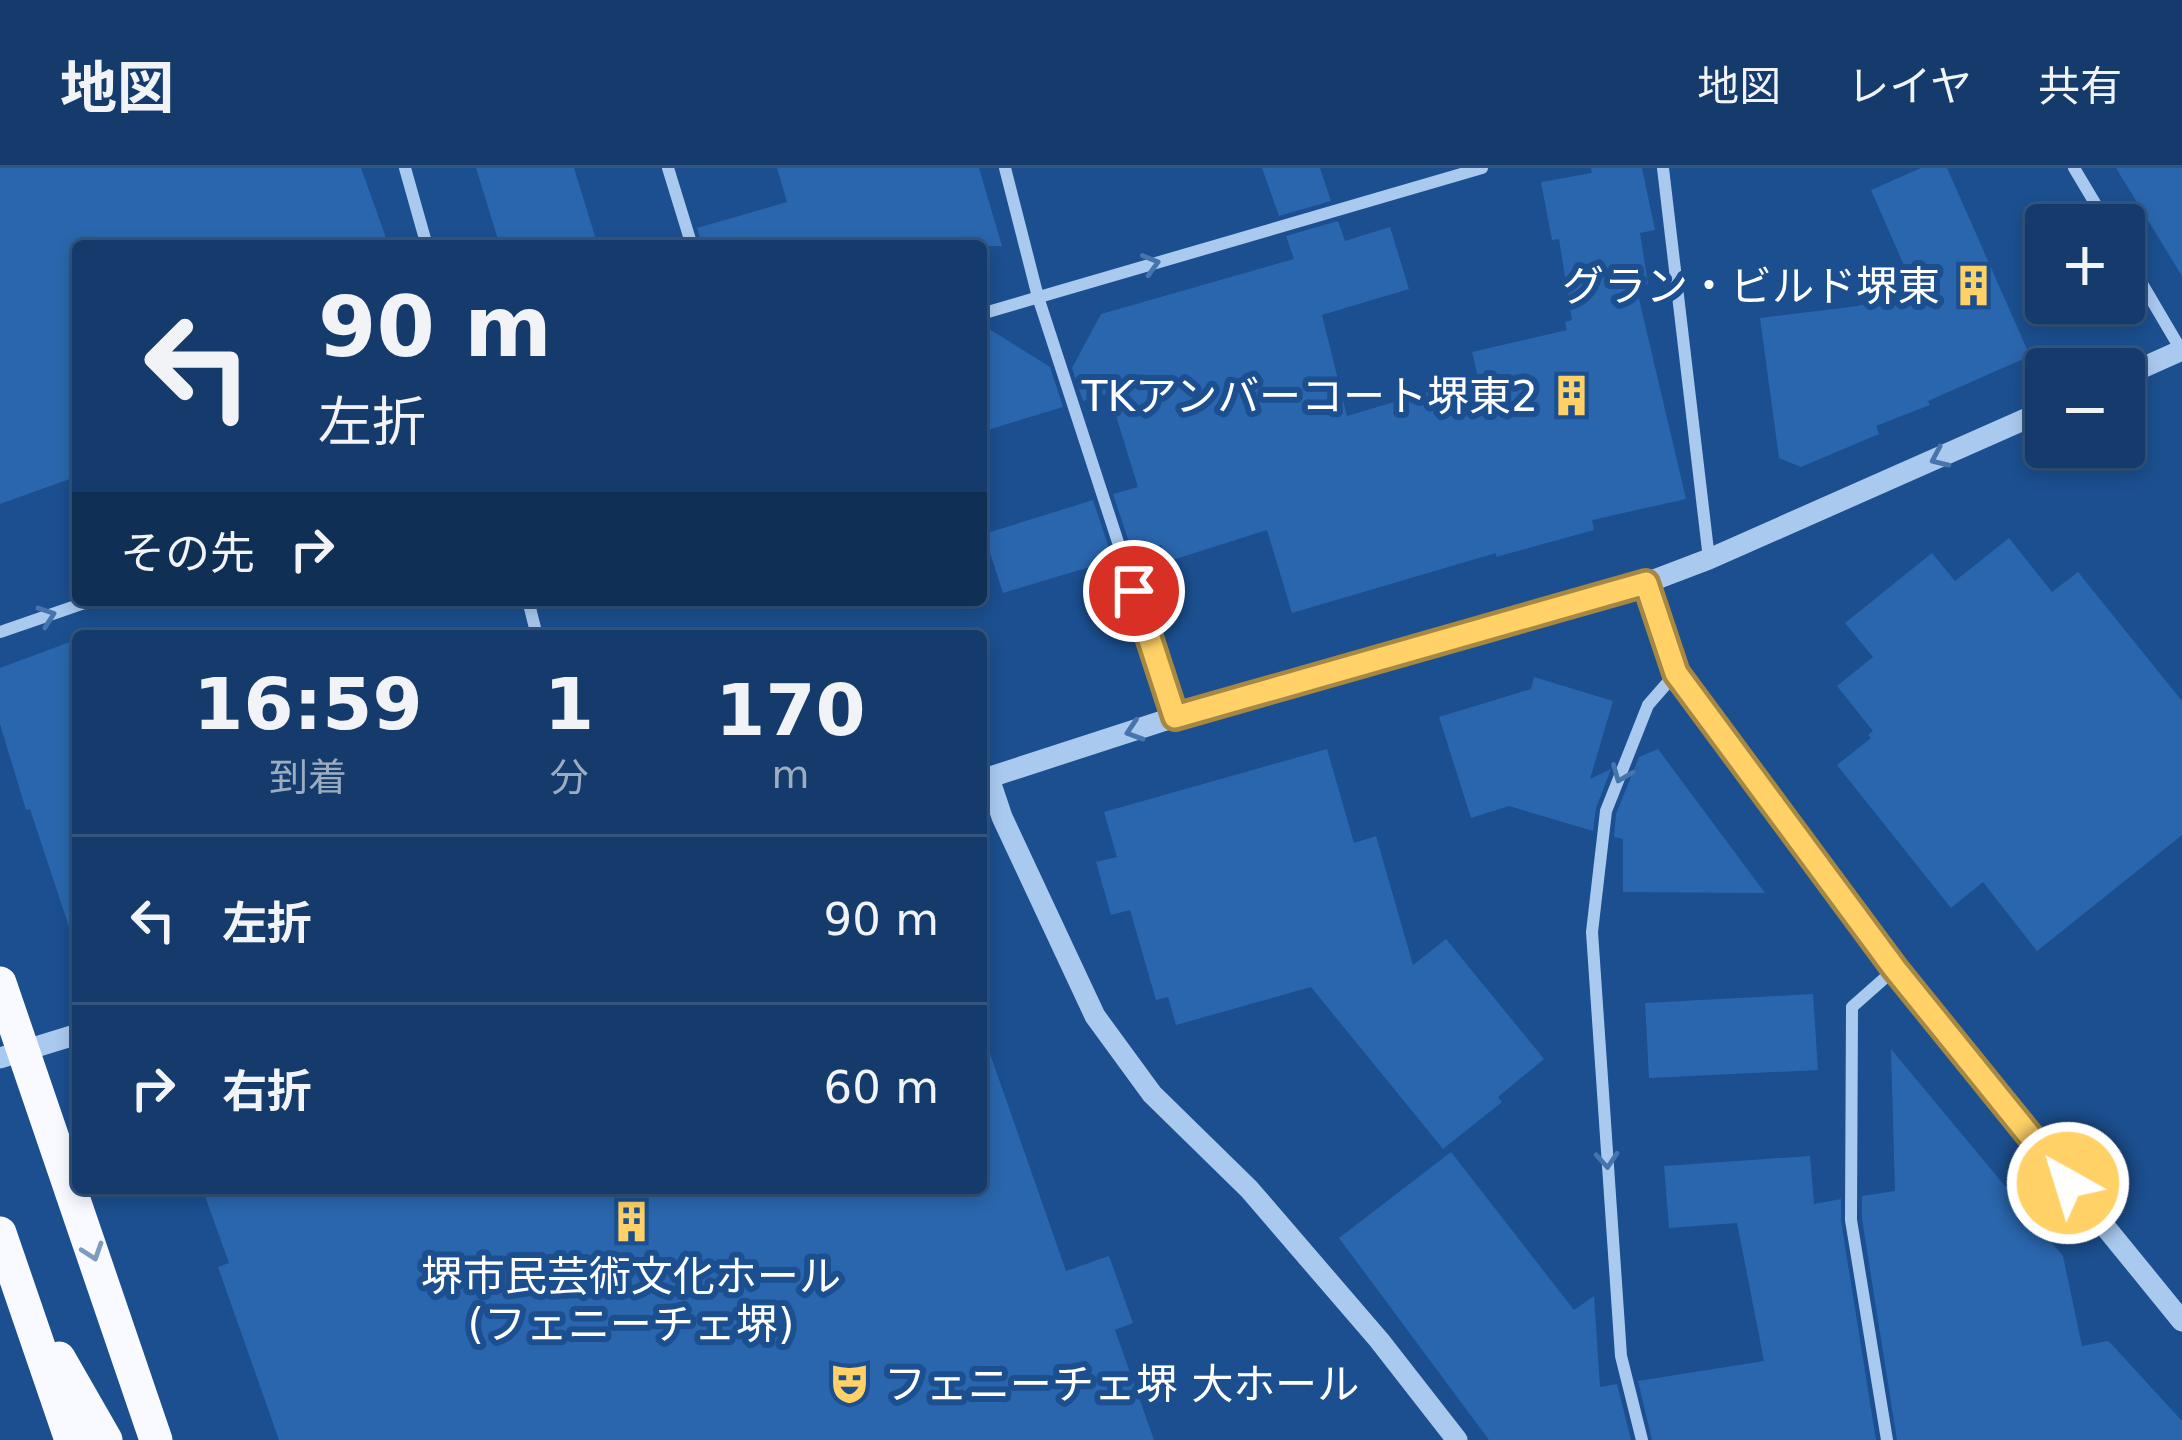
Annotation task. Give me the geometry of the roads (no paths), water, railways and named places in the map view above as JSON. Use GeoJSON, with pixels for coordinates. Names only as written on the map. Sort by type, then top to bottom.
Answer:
{"type":"FeatureCollection","features":[{"type":"Feature","properties":{"kind":"highway"},"geometry":{"type":"LineString","coordinates":[[0,983],[13,1054],[156,1440]]}},
{"type":"Feature","properties":{"kind":"highway"},"geometry":{"type":"LineString","coordinates":[[0,1233],[71,1440]]}},
{"type":"Feature","properties":{"kind":"highway"},"geometry":{"type":"LineString","coordinates":[[16,1284],[106,1440]]}},
{"type":"Feature","properties":{"kind":"street"},"geometry":{"type":"LineString","coordinates":[[405,168],[426,240]]}},
{"type":"Feature","properties":{"kind":"street"},"geometry":{"type":"LineString","coordinates":[[668,168],[690,240]]}},
{"type":"Feature","properties":{"kind":"street"},"geometry":{"type":"LineString","coordinates":[[1004,168],[1038,297],[1175,717]]}},
{"type":"Feature","properties":{"kind":"street"},"geometry":{"type":"LineString","coordinates":[[987,312],[1482,168]]}},
{"type":"Feature","properties":{"kind":"street"},"geometry":{"type":"LineString","coordinates":[[1664,168],[1709,559]]}},
{"type":"Feature","properties":{"kind":"street"},"geometry":{"type":"LineString","coordinates":[[2074,168],[2095,204]]}},
{"type":"Feature","properties":{"kind":"street"},"geometry":{"type":"LineString","coordinates":[[2145,288],[2182,350],[2145,367]]}},
{"type":"Feature","properties":{"kind":"street"},"geometry":{"type":"LineString","coordinates":[[987,778],[1175,717],[1646,583],[2025,419]]}},
{"type":"Feature","properties":{"kind":"street"},"geometry":{"type":"LineString","coordinates":[[1646,583],[1676,673],[1895,969],[2182,1321]]}},
{"type":"Feature","properties":{"kind":"street"},"geometry":{"type":"LineString","coordinates":[[0,632],[76,606]]}},
{"type":"Feature","properties":{"kind":"street"},"geometry":{"type":"LineString","coordinates":[[1642,1440],[1621,1356],[1592,932],[1606,811],[1648,705],[1676,673]]}},
{"type":"Feature","properties":{"kind":"street"},"geometry":{"type":"LineString","coordinates":[[987,784],[1095,1016],[1152,1094],[1249,1189],[1457,1440]]}},
{"type":"Feature","properties":{"kind":"street"},"geometry":{"type":"LineString","coordinates":[[1887,1440],[1851,1220],[1852,1007],[1895,969]]}},
{"type":"Feature","properties":{"kind":"street"},"geometry":{"type":"LineString","coordinates":[[13,1054],[72,1036]]}},
{"type":"Feature","properties":{"kind":"place","name":"グラン・ビルド堺東"},"geometry":{"type":"Point","coordinates":[1974,286]}},
{"type":"Feature","properties":{"kind":"place","name":"TKアンバーコート堺東2"},"geometry":{"type":"Point","coordinates":[1572,396]}},
{"type":"Feature","properties":{"kind":"place","name":"堺市民芸術文化ホール (フェニーチェ堺)"},"geometry":{"type":"Point","coordinates":[631,1222]}},
{"type":"Feature","properties":{"kind":"place","name":"フェニーチェ堺 大ホール"},"geometry":{"type":"Point","coordinates":[850,1384]}}]}
